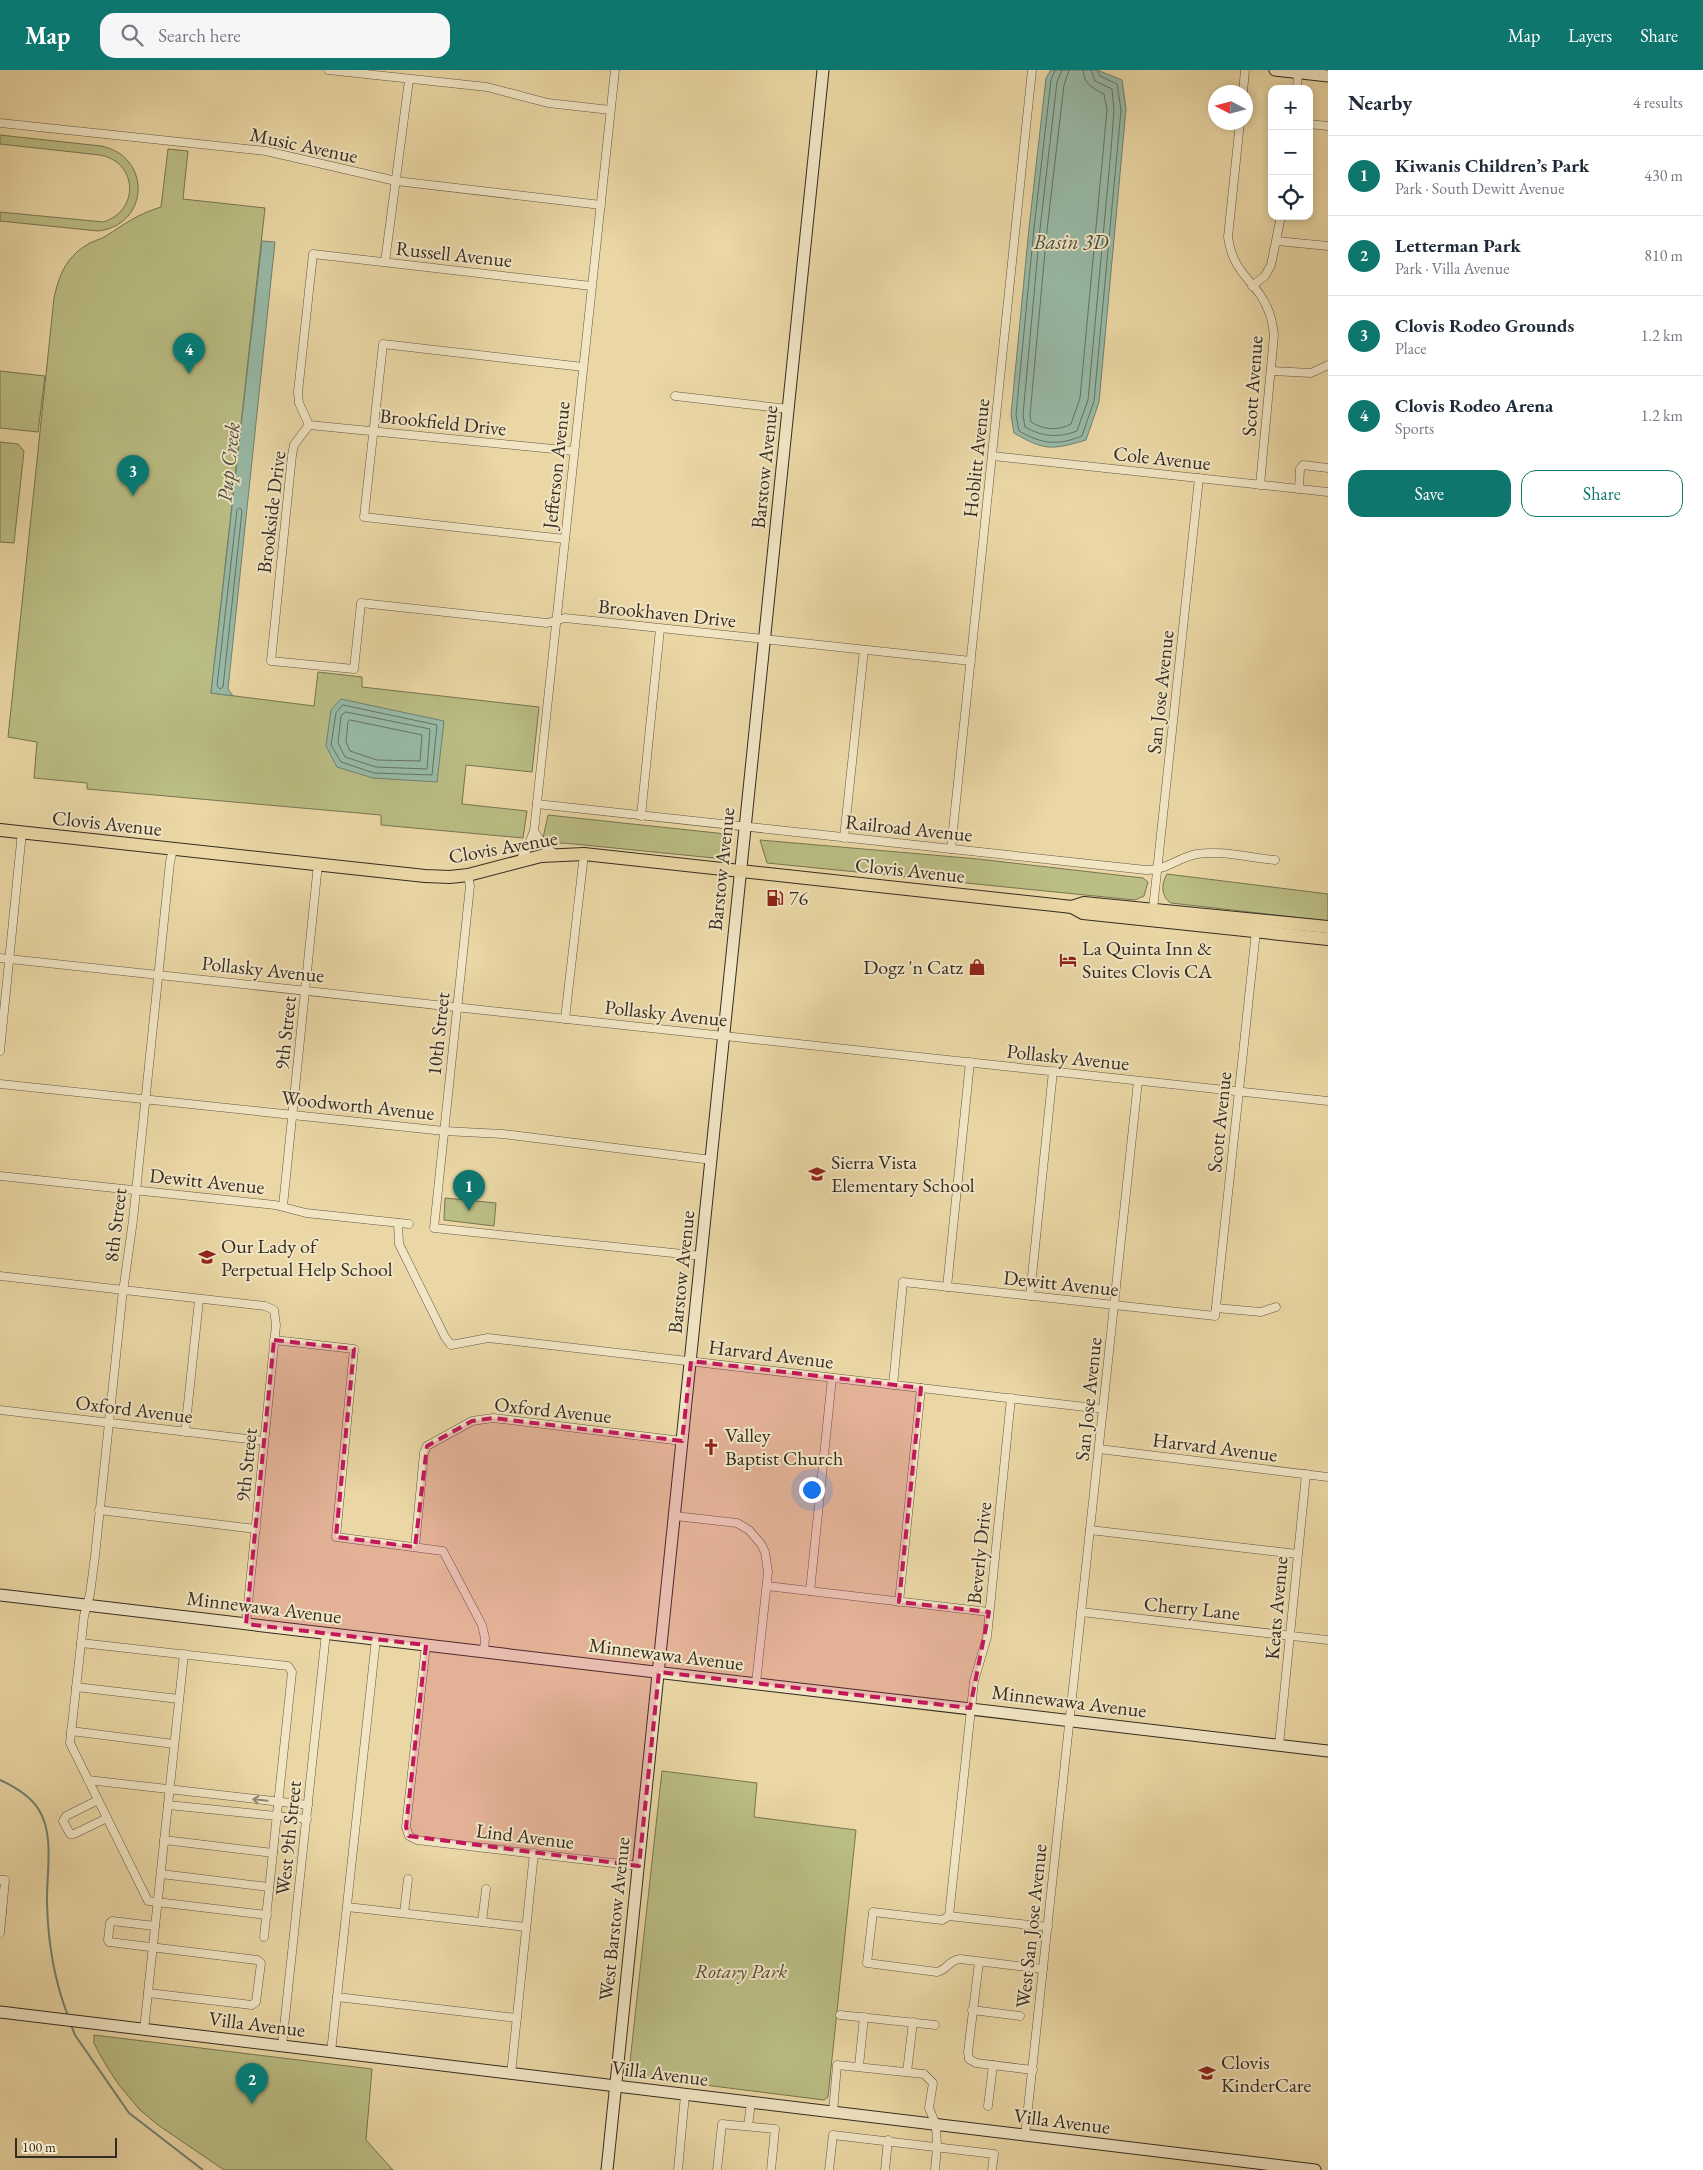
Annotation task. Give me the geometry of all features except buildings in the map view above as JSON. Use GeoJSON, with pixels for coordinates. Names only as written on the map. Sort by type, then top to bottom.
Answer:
{"type":"FeatureCollection","features":[{"type":"Feature","properties":{"kind":"main road","name":"Barstow Avenue"},"geometry":{"type":"LineString","coordinates":[[659,1672],[823,70]]}},
{"type":"Feature","properties":{"kind":"main road"},"geometry":{"type":"LineString","coordinates":[[1275,70],[1298,73],[1315,72],[1328,76]]}},
{"type":"Feature","properties":{"kind":"main road","name":"Clovis Avenue"},"geometry":{"type":"LineString","coordinates":[[0,830],[425,876],[450,877],[468,875],[520,860],[555,854],[584,854],[1072,907],[1083,914],[1154,915]]}},
{"type":"Feature","properties":{"kind":"main road","name":"Clovis Avenue"},"geometry":{"type":"LineString","coordinates":[[1072,907],[1084,902],[1256,932],[1328,939]]}},
{"type":"Feature","properties":{"kind":"main road"},"geometry":{"type":"LineString","coordinates":[[1154,915],[1157,917],[1192,918],[1237,917],[1328,928]]}},
{"type":"Feature","properties":{"kind":"main road"},"geometry":{"type":"LineString","coordinates":[[1256,932],[1263,927],[1299,931],[1328,928]]}},
{"type":"Feature","properties":{"kind":"main road","name":"Minnewawa Avenue"},"geometry":{"type":"LineString","coordinates":[[0,1595],[1328,1751]]}},
{"type":"Feature","properties":{"kind":"main road","name":"West Barstow Avenue"},"geometry":{"type":"LineString","coordinates":[[606,2170],[659,1672]]}},
{"type":"Feature","properties":{"kind":"main road","name":"Villa Avenue"},"geometry":{"type":"LineString","coordinates":[[0,2012],[616,2086],[685,2096],[751,2102],[936,2126],[1315,2170]]}},
{"type":"Feature","properties":{"kind":"street"},"geometry":{"type":"LineString","coordinates":[[328,70],[362,72],[409,80],[487,87],[548,103],[610,110]]}},
{"type":"Feature","properties":{"kind":"street","name":"Jefferson Avenue"},"geometry":{"type":"LineString","coordinates":[[520,860],[534,831],[614,70]]}},
{"type":"Feature","properties":{"kind":"street","name":"Hoblitt Avenue"},"geometry":{"type":"LineString","coordinates":[[951,849],[1032,70]]}},
{"type":"Feature","properties":{"kind":"street"},"geometry":{"type":"LineString","coordinates":[[1244,85],[1246,70]]}},
{"type":"Feature","properties":{"kind":"street"},"geometry":{"type":"LineString","coordinates":[[1297,85],[1298,73]]}},
{"type":"Feature","properties":{"kind":"street"},"geometry":{"type":"LineString","coordinates":[[386,262],[409,80]]}},
{"type":"Feature","properties":{"kind":"street","name":"Music Avenue"},"geometry":{"type":"LineString","coordinates":[[0,124],[266,151],[396,181],[601,205]]}},
{"type":"Feature","properties":{"kind":"street"},"geometry":{"type":"LineString","coordinates":[[1313,124],[1328,126]]}},
{"type":"Feature","properties":{"kind":"street","name":"Scott Avenue"},"geometry":{"type":"LineString","coordinates":[[1239,130],[1228,237],[1233,260],[1269,311],[1274,335],[1260,485]]}},
{"type":"Feature","properties":{"kind":"street"},"geometry":{"type":"LineString","coordinates":[[1252,286],[1265,276],[1271,265],[1278,241],[1281,220]]}},
{"type":"Feature","properties":{"kind":"street"},"geometry":{"type":"LineString","coordinates":[[1278,241],[1328,246]]}},
{"type":"Feature","properties":{"kind":"street","name":"Russell Avenue"},"geometry":{"type":"LineString","coordinates":[[309,425],[299,403],[298,392],[313,254],[591,286]]}},
{"type":"Feature","properties":{"kind":"street"},"geometry":{"type":"LineString","coordinates":[[565,540],[364,517],[383,344],[583,366]]}},
{"type":"Feature","properties":{"kind":"street"},"geometry":{"type":"LineString","coordinates":[[1272,371],[1310,373],[1328,365]]}},
{"type":"Feature","properties":{"kind":"street"},"geometry":{"type":"LineString","coordinates":[[675,396],[789,409]]}},
{"type":"Feature","properties":{"kind":"street","name":"Brookfield Drive"},"geometry":{"type":"LineString","coordinates":[[309,425],[574,451]]}},
{"type":"Feature","properties":{"kind":"street","name":"Brookside Drive"},"geometry":{"type":"LineString","coordinates":[[309,425],[297,441],[292,455],[271,660],[354,669]]}},
{"type":"Feature","properties":{"kind":"street","name":"Cole Avenue"},"geometry":{"type":"LineString","coordinates":[[993,456],[1328,492]]}},
{"type":"Feature","properties":{"kind":"street"},"geometry":{"type":"LineString","coordinates":[[1299,489],[1302,465],[1328,468]]}},
{"type":"Feature","properties":{"kind":"street","name":"San Jose Avenue"},"geometry":{"type":"LineString","coordinates":[[1154,915],[1157,870],[1199,478]]}},
{"type":"Feature","properties":{"kind":"street","name":"Brookhaven Drive"},"geometry":{"type":"LineString","coordinates":[[354,669],[361,603],[547,623],[565,618],[971,661]]}},
{"type":"Feature","properties":{"kind":"street"},"geometry":{"type":"LineString","coordinates":[[641,816],[660,629]]}},
{"type":"Feature","properties":{"kind":"street"},"geometry":{"type":"LineString","coordinates":[[844,838],[864,650]]}},
{"type":"Feature","properties":{"kind":"street","name":"Railroad Avenue"},"geometry":{"type":"LineString","coordinates":[[537,804],[1146,870],[1157,870],[1185,857],[1200,854],[1275,860]]}},
{"type":"Feature","properties":{"kind":"street"},"geometry":{"type":"LineString","coordinates":[[534,831],[544,846],[555,854]]}},
{"type":"Feature","properties":{"kind":"street"},"geometry":{"type":"LineString","coordinates":[[0,1051],[22,832]]}},
{"type":"Feature","properties":{"kind":"street","name":"8th Street"},"geometry":{"type":"LineString","coordinates":[[158,1902],[148,1901],[70,1743],[81,1643],[90,1594],[146,1099],[170,862],[174,849]]}},
{"type":"Feature","properties":{"kind":"street"},"geometry":{"type":"LineString","coordinates":[[565,1019],[584,854]]}},
{"type":"Feature","properties":{"kind":"street","name":"9th Street"},"geometry":{"type":"LineString","coordinates":[[283,1206],[318,864]]}},
{"type":"Feature","properties":{"kind":"street","name":"10th Street"},"geometry":{"type":"LineString","coordinates":[[468,875],[470,887],[434,1228],[702,1256]]}},
{"type":"Feature","properties":{"kind":"street","name":"Scott Avenue"},"geometry":{"type":"LineString","coordinates":[[1215,1316],[1256,932]]}},
{"type":"Feature","properties":{"kind":"street","name":"Pollasky Avenue"},"geometry":{"type":"LineString","coordinates":[[0,958],[1328,1101]]}},
{"type":"Feature","properties":{"kind":"street"},"geometry":{"type":"LineString","coordinates":[[947,1286],[970,1062]]}},
{"type":"Feature","properties":{"kind":"street"},"geometry":{"type":"LineString","coordinates":[[1030,1296],[1053,1071]]}},
{"type":"Feature","properties":{"kind":"street","name":"San Jose Avenue"},"geometry":{"type":"LineString","coordinates":[[1070,1720],[1138,1081]]}},
{"type":"Feature","properties":{"kind":"street","name":"Woodworth Avenue"},"geometry":{"type":"LineString","coordinates":[[0,1084],[293,1113],[444,1131],[503,1134],[712,1160]]}},
{"type":"Feature","properties":{"kind":"street","name":"Dewitt Avenue"},"geometry":{"type":"LineString","coordinates":[[0,1176],[283,1206],[306,1213],[409,1224]]}},
{"type":"Feature","properties":{"kind":"street","name":"Harvard Avenue"},"geometry":{"type":"LineString","coordinates":[[398,1223],[399,1244],[446,1337],[452,1345],[488,1338],[1103,1409]]}},
{"type":"Feature","properties":{"kind":"street"},"geometry":{"type":"LineString","coordinates":[[0,1276],[199,1300],[185,1432]]}},
{"type":"Feature","properties":{"kind":"street","name":"Dewitt Avenue"},"geometry":{"type":"LineString","coordinates":[[893,1385],[904,1282],[1215,1316]]}},
{"type":"Feature","properties":{"kind":"street","name":"9th Street"},"geometry":{"type":"LineString","coordinates":[[199,1300],[265,1306],[274,1310],[276,1325],[246,1624]]}},
{"type":"Feature","properties":{"kind":"street"},"geometry":{"type":"LineString","coordinates":[[1216,1308],[1261,1312],[1276,1307]]}},
{"type":"Feature","properties":{"kind":"street"},"geometry":{"type":"LineString","coordinates":[[274,1340],[354,1349],[336,1537],[443,1551],[482,1625],[485,1638],[484,1652]]}},
{"type":"Feature","properties":{"kind":"street"},"geometry":{"type":"LineString","coordinates":[[810,1591],[832,1378]]}},
{"type":"Feature","properties":{"kind":"street"},"geometry":{"type":"LineString","coordinates":[[899,1602],[921,1388]]}},
{"type":"Feature","properties":{"kind":"street","name":"Beverly Drive"},"geometry":{"type":"LineString","coordinates":[[949,1916],[970,1708],[974,1681],[987,1637],[990,1612],[1011,1398]]}},
{"type":"Feature","properties":{"kind":"street","name":"Oxford Avenue"},"geometry":{"type":"LineString","coordinates":[[0,1410],[264,1440]]}},
{"type":"Feature","properties":{"kind":"street","name":"Oxford Avenue"},"geometry":{"type":"LineString","coordinates":[[415,1547],[424,1453],[427,1446],[472,1421],[493,1418],[682,1441]]}},
{"type":"Feature","properties":{"kind":"street","name":"Harvard Avenue"},"geometry":{"type":"LineString","coordinates":[[1099,1449],[1328,1477]]}},
{"type":"Feature","properties":{"kind":"street","name":"Keats Avenue"},"geometry":{"type":"LineString","coordinates":[[1279,1745],[1306,1474]]}},
{"type":"Feature","properties":{"kind":"street"},"geometry":{"type":"LineString","coordinates":[[99,1510],[256,1528]]}},
{"type":"Feature","properties":{"kind":"street"},"geometry":{"type":"LineString","coordinates":[[675,1516],[737,1523],[749,1530],[765,1552],[768,1572],[756,1683]]}},
{"type":"Feature","properties":{"kind":"street"},"geometry":{"type":"LineString","coordinates":[[1090,1530],[1297,1554]]}},
{"type":"Feature","properties":{"kind":"street"},"geometry":{"type":"LineString","coordinates":[[767,1586],[990,1612]]}},
{"type":"Feature","properties":{"kind":"street","name":"Cherry Lane"},"geometry":{"type":"LineString","coordinates":[[1081,1612],[1328,1640]]}},
{"type":"Feature","properties":{"kind":"street","name":"West 9th Street"},"geometry":{"type":"LineString","coordinates":[[282,2046],[326,1633]]}},
{"type":"Feature","properties":{"kind":"street"},"geometry":{"type":"LineString","coordinates":[[331,2052],[376,1639]]}},
{"type":"Feature","properties":{"kind":"street"},"geometry":{"type":"LineString","coordinates":[[81,1643],[288,1666],[292,1672],[264,1937]]}},
{"type":"Feature","properties":{"kind":"street","name":"Lind Avenue"},"geometry":{"type":"LineString","coordinates":[[426,1645],[406,1827],[408,1836],[416,1840],[638,1866]]}},
{"type":"Feature","properties":{"kind":"street"},"geometry":{"type":"LineString","coordinates":[[144,2030],[184,1654]]}},
{"type":"Feature","properties":{"kind":"street"},"geometry":{"type":"LineString","coordinates":[[76,1687],[179,1699]]}},
{"type":"Feature","properties":{"kind":"street","name":"West San Jose Avenue"},"geometry":{"type":"LineString","coordinates":[[1026,2136],[1070,1720]]}},
{"type":"Feature","properties":{"kind":"street"},"geometry":{"type":"LineString","coordinates":[[71,1732],[174,1744]]}},
{"type":"Feature","properties":{"kind":"street"},"geometry":{"type":"LineString","coordinates":[[88,1780],[308,1805]]}},
{"type":"Feature","properties":{"kind":"street"},"geometry":{"type":"LineString","coordinates":[[98,1800],[66,1816],[63,1821],[70,1834],[74,1834],[107,1818]]}},
{"type":"Feature","properties":{"kind":"street"},"geometry":{"type":"LineString","coordinates":[[168,1805],[307,1819]]}},
{"type":"Feature","properties":{"kind":"street"},"geometry":{"type":"LineString","coordinates":[[164,1840],[273,1853]]}},
{"type":"Feature","properties":{"kind":"street"},"geometry":{"type":"LineString","coordinates":[[510,2074],[534,1853]]}},
{"type":"Feature","properties":{"kind":"street"},"geometry":{"type":"LineString","coordinates":[[161,1874],[269,1887]]}},
{"type":"Feature","properties":{"kind":"street"},"geometry":{"type":"LineString","coordinates":[[404,1913],[408,1879]]}},
{"type":"Feature","properties":{"kind":"street"},"geometry":{"type":"LineString","coordinates":[[0,1934],[3,1880]]}},
{"type":"Feature","properties":{"kind":"street"},"geometry":{"type":"LineString","coordinates":[[482,1922],[486,1890]]}},
{"type":"Feature","properties":{"kind":"street"},"geometry":{"type":"LineString","coordinates":[[158,1902],[267,1915]]}},
{"type":"Feature","properties":{"kind":"street"},"geometry":{"type":"LineString","coordinates":[[347,1907],[526,1927]]}},
{"type":"Feature","properties":{"kind":"street"},"geometry":{"type":"LineString","coordinates":[[1043,1969],[955,1960],[945,1969],[937,1972],[867,1963],[873,1912],[942,1920],[949,1916],[1048,1927]]}},
{"type":"Feature","properties":{"kind":"street"},"geometry":{"type":"LineString","coordinates":[[148,1992],[252,2004],[256,2002],[261,1963],[257,1960],[109,1942],[108,1940],[110,1923],[112,1921],[155,1926]]}},
{"type":"Feature","properties":{"kind":"street"},"geometry":{"type":"LineString","coordinates":[[979,1962],[972,2010],[969,2059],[976,2063],[1033,2070]]}},
{"type":"Feature","properties":{"kind":"street"},"geometry":{"type":"LineString","coordinates":[[337,1997],[517,2018]]}},
{"type":"Feature","properties":{"kind":"street"},"geometry":{"type":"LineString","coordinates":[[972,2010],[1020,2016]]}},
{"type":"Feature","properties":{"kind":"street"},"geometry":{"type":"LineString","coordinates":[[840,2015],[935,2025]]}},
{"type":"Feature","properties":{"kind":"street"},"geometry":{"type":"LineString","coordinates":[[859,2066],[864,2017]]}},
{"type":"Feature","properties":{"kind":"street"},"geometry":{"type":"LineString","coordinates":[[907,2072],[913,2022]]}},
{"type":"Feature","properties":{"kind":"street"},"geometry":{"type":"LineString","coordinates":[[833,2112],[837,2065],[924,2074],[933,2083],[929,2108],[936,2126],[935,2170]]}},
{"type":"Feature","properties":{"kind":"street"},"geometry":{"type":"LineString","coordinates":[[988,2106],[993,2065]]}},
{"type":"Feature","properties":{"kind":"street"},"geometry":{"type":"LineString","coordinates":[[678,2170],[685,2096]]}},
{"type":"Feature","properties":{"kind":"street"},"geometry":{"type":"LineString","coordinates":[[748,2126],[751,2102]]}},
{"type":"Feature","properties":{"kind":"street"},"geometry":{"type":"LineString","coordinates":[[717,2170],[722,2124],[775,2129],[771,2170]]}},
{"type":"Feature","properties":{"kind":"street"},"geometry":{"type":"LineString","coordinates":[[829,2170],[833,2135],[994,2154],[992,2170]]}},
{"type":"Feature","properties":{"kind":"street"},"geometry":{"type":"LineString","coordinates":[[884,2170],[888,2140]]}},
{"type":"Feature","properties":{"kind":"highlighted area"},"geometry":{"type":"Polygon","coordinates":[[[274,1340],[354,1349],[336,1537],[415,1547],[427,1446],[472,1421],[493,1418],[682,1441],[691,1361],[921,1388],[899,1602],[989,1612],[970,1708],[659,1672],[639,1866],[409,1836],[406,1827],[426,1645],[246,1624],[274,1340]]]}},
{"type":"Feature","properties":{"kind":"green space"},"geometry":{"type":"Polygon","coordinates":[[[0,135],[101,146],[118,152],[129,163],[136,176],[138,190],[135,204],[128,217],[115,226],[98,231],[0,221],[0,212],[103,222],[115,216],[123,208],[128,198],[130,187],[122,167],[113,159],[100,155],[0,144],[0,135]]]}},
{"type":"Feature","properties":{"kind":"green space"},"geometry":{"type":"Polygon","coordinates":[[[168,149],[188,151],[183,199],[265,208],[211,693],[314,706],[318,672],[362,677],[362,687],[539,707],[532,772],[466,765],[462,804],[527,811],[523,838],[381,825],[381,815],[87,789],[87,783],[34,778],[37,742],[8,737],[56,290],[64,269],[78,251],[87,244],[104,237],[139,216],[161,207],[168,149]]]}},
{"type":"Feature","properties":{"kind":"green space"},"geometry":{"type":"Polygon","coordinates":[[[0,371],[45,376],[38,432],[0,428],[0,371]]]}},
{"type":"Feature","properties":{"kind":"green space"},"geometry":{"type":"Polygon","coordinates":[[[0,442],[18,444],[24,451],[14,543],[0,542],[0,442]]]}},
{"type":"Feature","properties":{"kind":"green space"},"geometry":{"type":"Polygon","coordinates":[[[548,815],[726,834],[730,844],[724,859],[564,843],[553,844],[543,838],[548,815]]]}},
{"type":"Feature","properties":{"kind":"green space"},"geometry":{"type":"Polygon","coordinates":[[[760,840],[978,859],[1143,878],[1148,882],[1144,896],[1135,900],[767,863],[760,840]]]}},
{"type":"Feature","properties":{"kind":"green space"},"geometry":{"type":"Polygon","coordinates":[[[1167,874],[1328,894],[1328,921],[1171,903],[1165,897],[1163,890],[1167,874]]]}},
{"type":"Feature","properties":{"kind":"green space"},"geometry":{"type":"Polygon","coordinates":[[[445,1198],[496,1203],[494,1226],[444,1220],[445,1198]]]}},
{"type":"Feature","properties":{"kind":"green space","name":"Rotary Park"},"geometry":{"type":"Polygon","coordinates":[[[662,1771],[757,1783],[754,1817],[856,1830],[828,2097],[824,2100],[633,2076],[629,2071],[662,1771]]]}},
{"type":"Feature","properties":{"kind":"green space"},"geometry":{"type":"Polygon","coordinates":[[[94,2035],[372,2069],[366,2140],[393,2170],[224,2170],[158,2125],[140,2110],[109,2070],[94,2043],[94,2035]]]}},
{"type":"Feature","properties":{"kind":"water","name":"Basin 3D"},"geometry":{"type":"Polygon","coordinates":[[[1051,70],[1097,70],[1122,80],[1126,109],[1099,402],[1086,440],[1056,447],[1041,446],[1014,433],[1011,415],[1046,78],[1051,70]]]}},
{"type":"Feature","properties":{"kind":"water"},"geometry":{"type":"Polygon","coordinates":[[[262,241],[275,242],[228,689],[233,696],[211,693],[262,241]]]}},
{"type":"Feature","properties":{"kind":"water"},"geometry":{"type":"Polygon","coordinates":[[[341,699],[444,721],[437,782],[373,778],[337,767],[326,746],[331,710],[341,699]]]}},
{"type":"Feature","properties":{"kind":"waterway"},"geometry":{"type":"LineString","coordinates":[[0,1780],[27,1796],[39,1810],[44,1820],[49,1856],[47,1904],[50,1947],[55,1975],[68,2016]]}},
{"type":"Feature","properties":{"kind":"waterway"},"geometry":{"type":"LineString","coordinates":[[71,2025],[75,2035],[129,2113],[203,2170]]}},
{"type":"Feature","properties":{"kind":"place","name":"Clovis Rodeo Arena"},"geometry":{"type":"Point","coordinates":[189,374]}},
{"type":"Feature","properties":{"kind":"place","name":"Clovis Rodeo Grounds"},"geometry":{"type":"Point","coordinates":[133,496]}},
{"type":"Feature","properties":{"kind":"place","name":"76"},"geometry":{"type":"Point","coordinates":[775,898]}},
{"type":"Feature","properties":{"kind":"place","name":"La Quinta Inn & Suites Clovis CA"},"geometry":{"type":"Point","coordinates":[1068,960]}},
{"type":"Feature","properties":{"kind":"place","name":"Dogz 'n Catz"},"geometry":{"type":"Point","coordinates":[977,967]}},
{"type":"Feature","properties":{"kind":"place","name":"Sierra Vista Elementary School"},"geometry":{"type":"Point","coordinates":[817,1174]}},
{"type":"Feature","properties":{"kind":"place","name":"Kiwanis Children’s Park"},"geometry":{"type":"Point","coordinates":[469,1211]}},
{"type":"Feature","properties":{"kind":"place","name":"Our Lady of Perpetual Help School"},"geometry":{"type":"Point","coordinates":[207,1257]}},
{"type":"Feature","properties":{"kind":"place","name":"Valley Baptist Church"},"geometry":{"type":"Point","coordinates":[711,1447]}},
{"type":"Feature","properties":{"kind":"place","name":"Clovis KinderCare"},"geometry":{"type":"Point","coordinates":[1207,2073]}},
{"type":"Feature","properties":{"kind":"place","name":"Letterman Park"},"geometry":{"type":"Point","coordinates":[252,2104]}},
{"type":"Feature","properties":{"kind":"water label","name":"Pup Creek"},"geometry":{"type":"Point","coordinates":[228,462]}}]}
